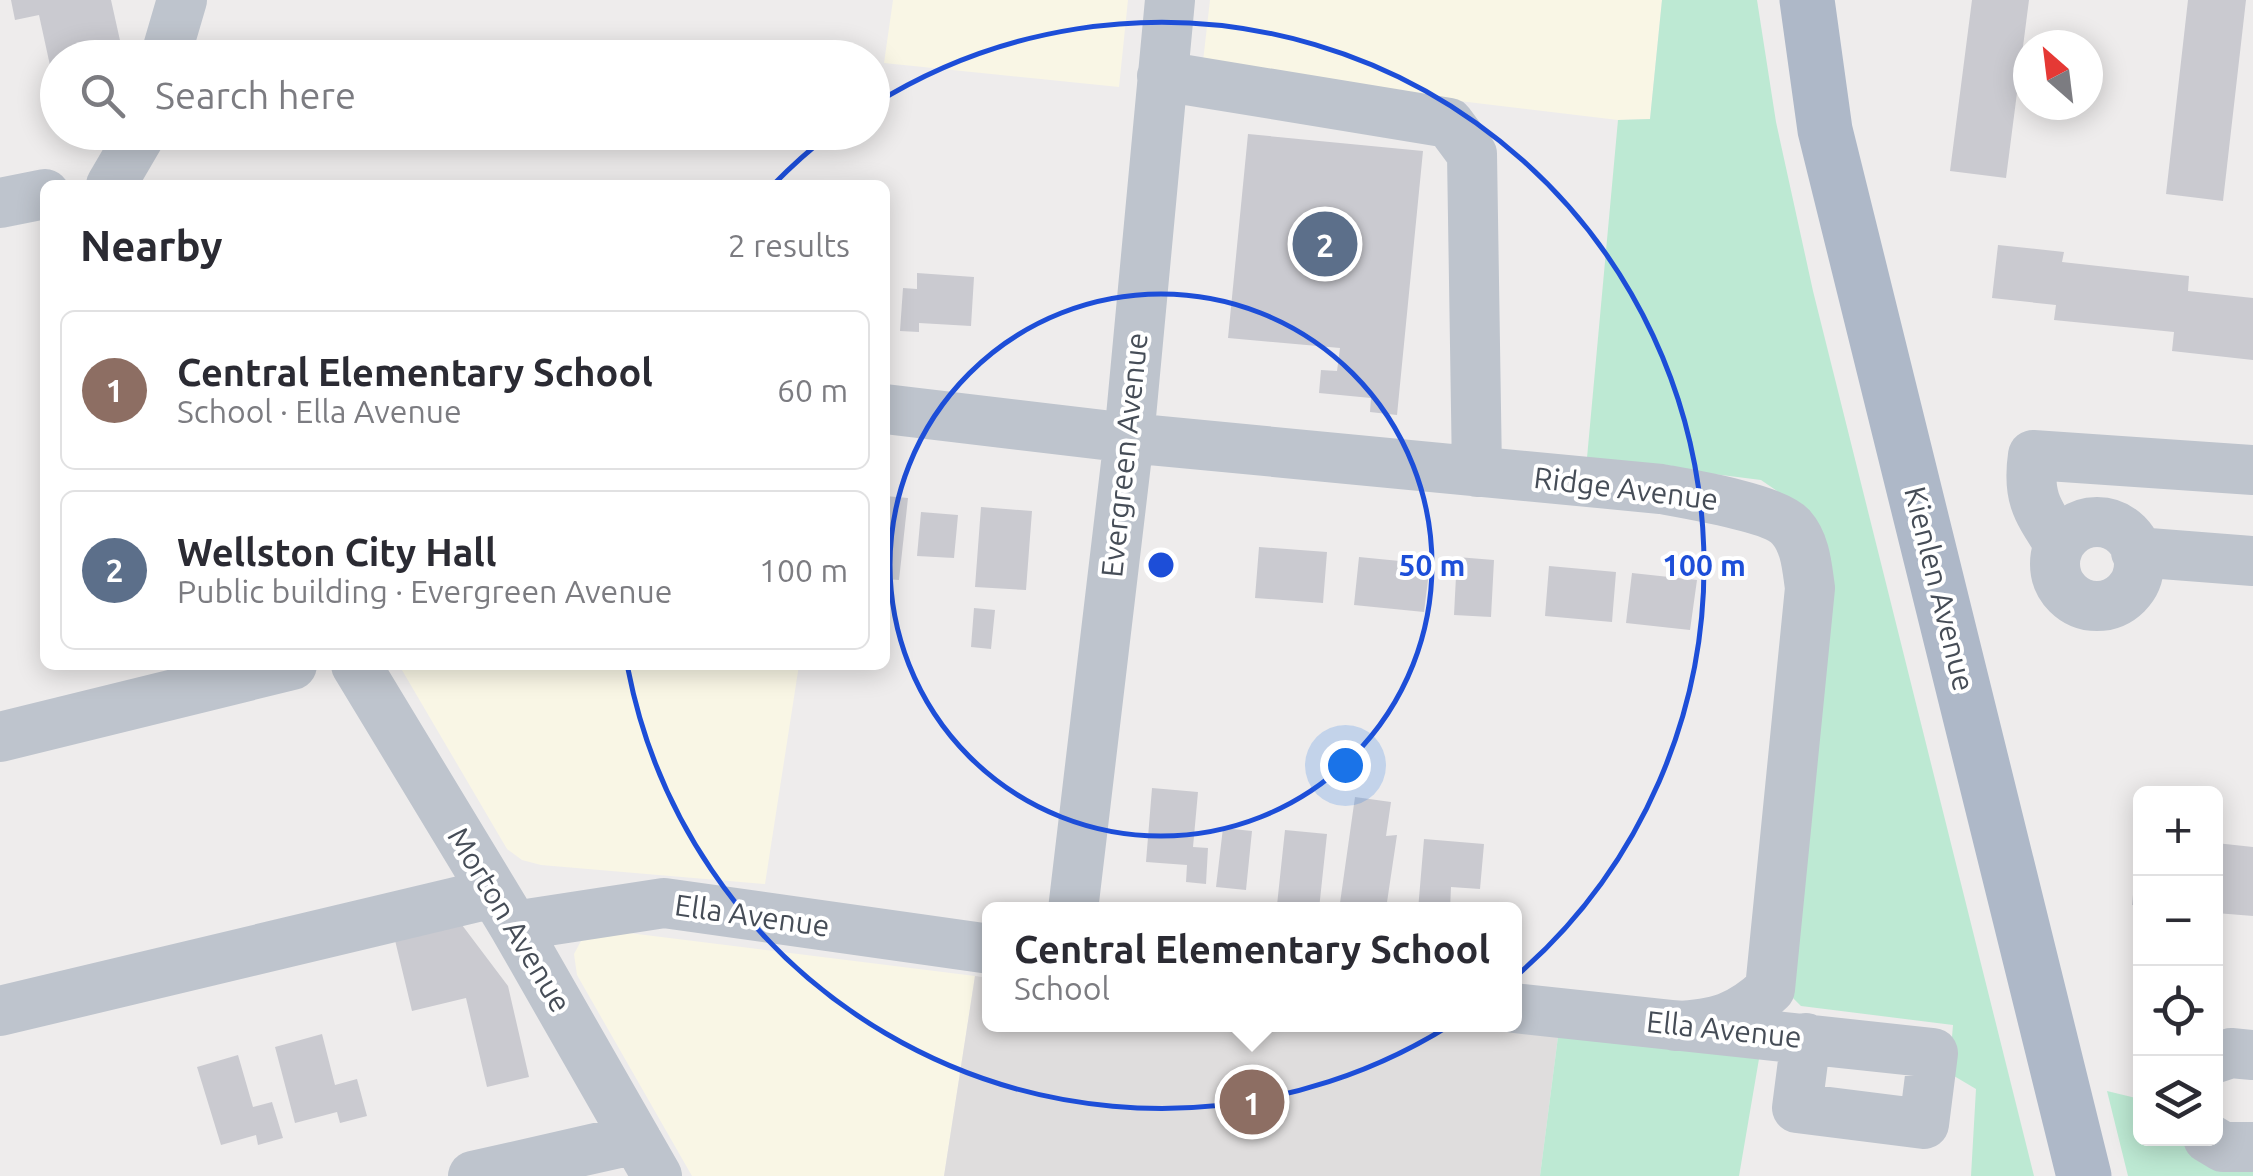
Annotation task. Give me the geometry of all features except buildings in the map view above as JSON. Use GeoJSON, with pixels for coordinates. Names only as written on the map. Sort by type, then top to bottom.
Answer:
{"type":"FeatureCollection","features":[{"type":"Feature","properties":{"kind":"main road","name":"Kienlen Avenue"},"geometry":{"type":"LineString","coordinates":[[1807,0],[1825,130],[2084,1176]]}},
{"type":"Feature","properties":{"kind":"street"},"geometry":{"type":"LineString","coordinates":[[170,40],[182,0]]}},
{"type":"Feature","properties":{"kind":"street","name":"Evergreen Avenue"},"geometry":{"type":"LineString","coordinates":[[1073,902],[1128,438],[1170,0]]}},
{"type":"Feature","properties":{"kind":"street"},"geometry":{"type":"LineString","coordinates":[[1162,76],[1448,123],[1472,154],[1478,472]]}},
{"type":"Feature","properties":{"kind":"street"},"geometry":{"type":"LineString","coordinates":[[106,180],[129,160],[134,150]]}},
{"type":"Feature","properties":{"kind":"street"},"geometry":{"type":"LineString","coordinates":[[0,203],[40,195]]}},
{"type":"Feature","properties":{"kind":"street","name":"Ridge Avenue"},"geometry":{"type":"LineString","coordinates":[[890,410],[1128,438],[1661,489],[1737,504],[1790,525],[1806,554],[1810,588],[1770,988],[1749,1009],[1711,1024],[1675,1026]]}},
{"type":"Feature","properties":{"kind":"street"},"geometry":{"type":"LineString","coordinates":[[2059,544],[2040,515],[2029,484],[2033,455],[2253,470]]}},
{"type":"Feature","properties":{"kind":"street"},"geometry":{"type":"LineString","coordinates":[[2104,522],[2128,536],[2136,552],[2138,574],[2133,586],[2111,604],[2082,604],[2061,586],[2055,572],[2059,544],[2078,526],[2104,522]]}},
{"type":"Feature","properties":{"kind":"street"},"geometry":{"type":"LineString","coordinates":[[2136,552],[2253,561]]}},
{"type":"Feature","properties":{"kind":"street"},"geometry":{"type":"LineString","coordinates":[[0,737],[272,670]]}},
{"type":"Feature","properties":{"kind":"street","name":"Morton Avenue"},"geometry":{"type":"LineString","coordinates":[[359,670],[647,1158]]}},
{"type":"Feature","properties":{"kind":"street","name":"Ella Avenue"},"geometry":{"type":"LineString","coordinates":[[0,1011],[504,910],[664,903],[982,948]]}},
{"type":"Feature","properties":{"kind":"street","name":"Ella Avenue"},"geometry":{"type":"LineString","coordinates":[[1522,1009],[1806,1038],[1933,1053],[1924,1124],[1798,1108],[1806,1038]]}},
{"type":"Feature","properties":{"kind":"street"},"geometry":{"type":"LineString","coordinates":[[2221,1056],[2231,1052],[2253,1055]]}},
{"type":"Feature","properties":{"kind":"street"},"geometry":{"type":"LineString","coordinates":[[2221,1146],[2238,1149],[2253,1146]]}},
{"type":"Feature","properties":{"kind":"street"},"geometry":{"type":"LineString","coordinates":[[473,1176],[647,1158]]}},
{"type":"Feature","properties":{"kind":"shaded area"},"geometry":{"type":"Polygon","coordinates":[[[893,0],[1128,0],[1119,87],[890,64],[887,40],[893,0]]]}},
{"type":"Feature","properties":{"kind":"shaded area"},"geometry":{"type":"Polygon","coordinates":[[[1210,0],[1662,0],[1650,119],[1618,120],[1202,70],[1210,0]]]}},
{"type":"Feature","properties":{"kind":"shaded area"},"geometry":{"type":"Polygon","coordinates":[[[402,670],[798,670],[765,884],[541,865],[522,860],[507,849],[402,670]]]}},
{"type":"Feature","properties":{"kind":"shaded area"},"geometry":{"type":"Polygon","coordinates":[[[605,930],[975,976],[944,1176],[692,1176],[577,975],[574,954],[582,939],[605,930]]]}},
{"type":"Feature","properties":{"kind":"shaded area"},"geometry":{"type":"Polygon","coordinates":[[[975,976],[982,977],[982,1032],[1522,1032],[1522,1025],[1559,1029],[1540,1176],[944,1176],[975,976]]]}},
{"type":"Feature","properties":{"kind":"green space"},"geometry":{"type":"Polygon","coordinates":[[[1662,0],[1757,0],[1776,122],[1813,291],[2034,1176],[1971,1176],[1976,1089],[1949,1073],[1953,1025],[1801,1006],[1789,994],[1789,499],[1761,480],[1587,458],[1618,120],[1650,119],[1662,0]]]}},
{"type":"Feature","properties":{"kind":"green space"},"geometry":{"type":"Polygon","coordinates":[[[1559,1029],[1760,1053],[1739,1176],[1540,1176],[1559,1029]]]}},
{"type":"Feature","properties":{"kind":"green space"},"geometry":{"type":"Polygon","coordinates":[[[2107,1091],[2133,1097],[2133,1146],[2187,1146],[2202,1162],[2253,1169],[2253,1176],[2128,1176],[2107,1091]]]}},
{"type":"Feature","properties":{"kind":"place","name":"Wellston City Hall"},"geometry":{"type":"Point","coordinates":[1325,244]}},
{"type":"Feature","properties":{"kind":"place","name":"Central Elementary School"},"geometry":{"type":"Point","coordinates":[1252,1102]}}]}
